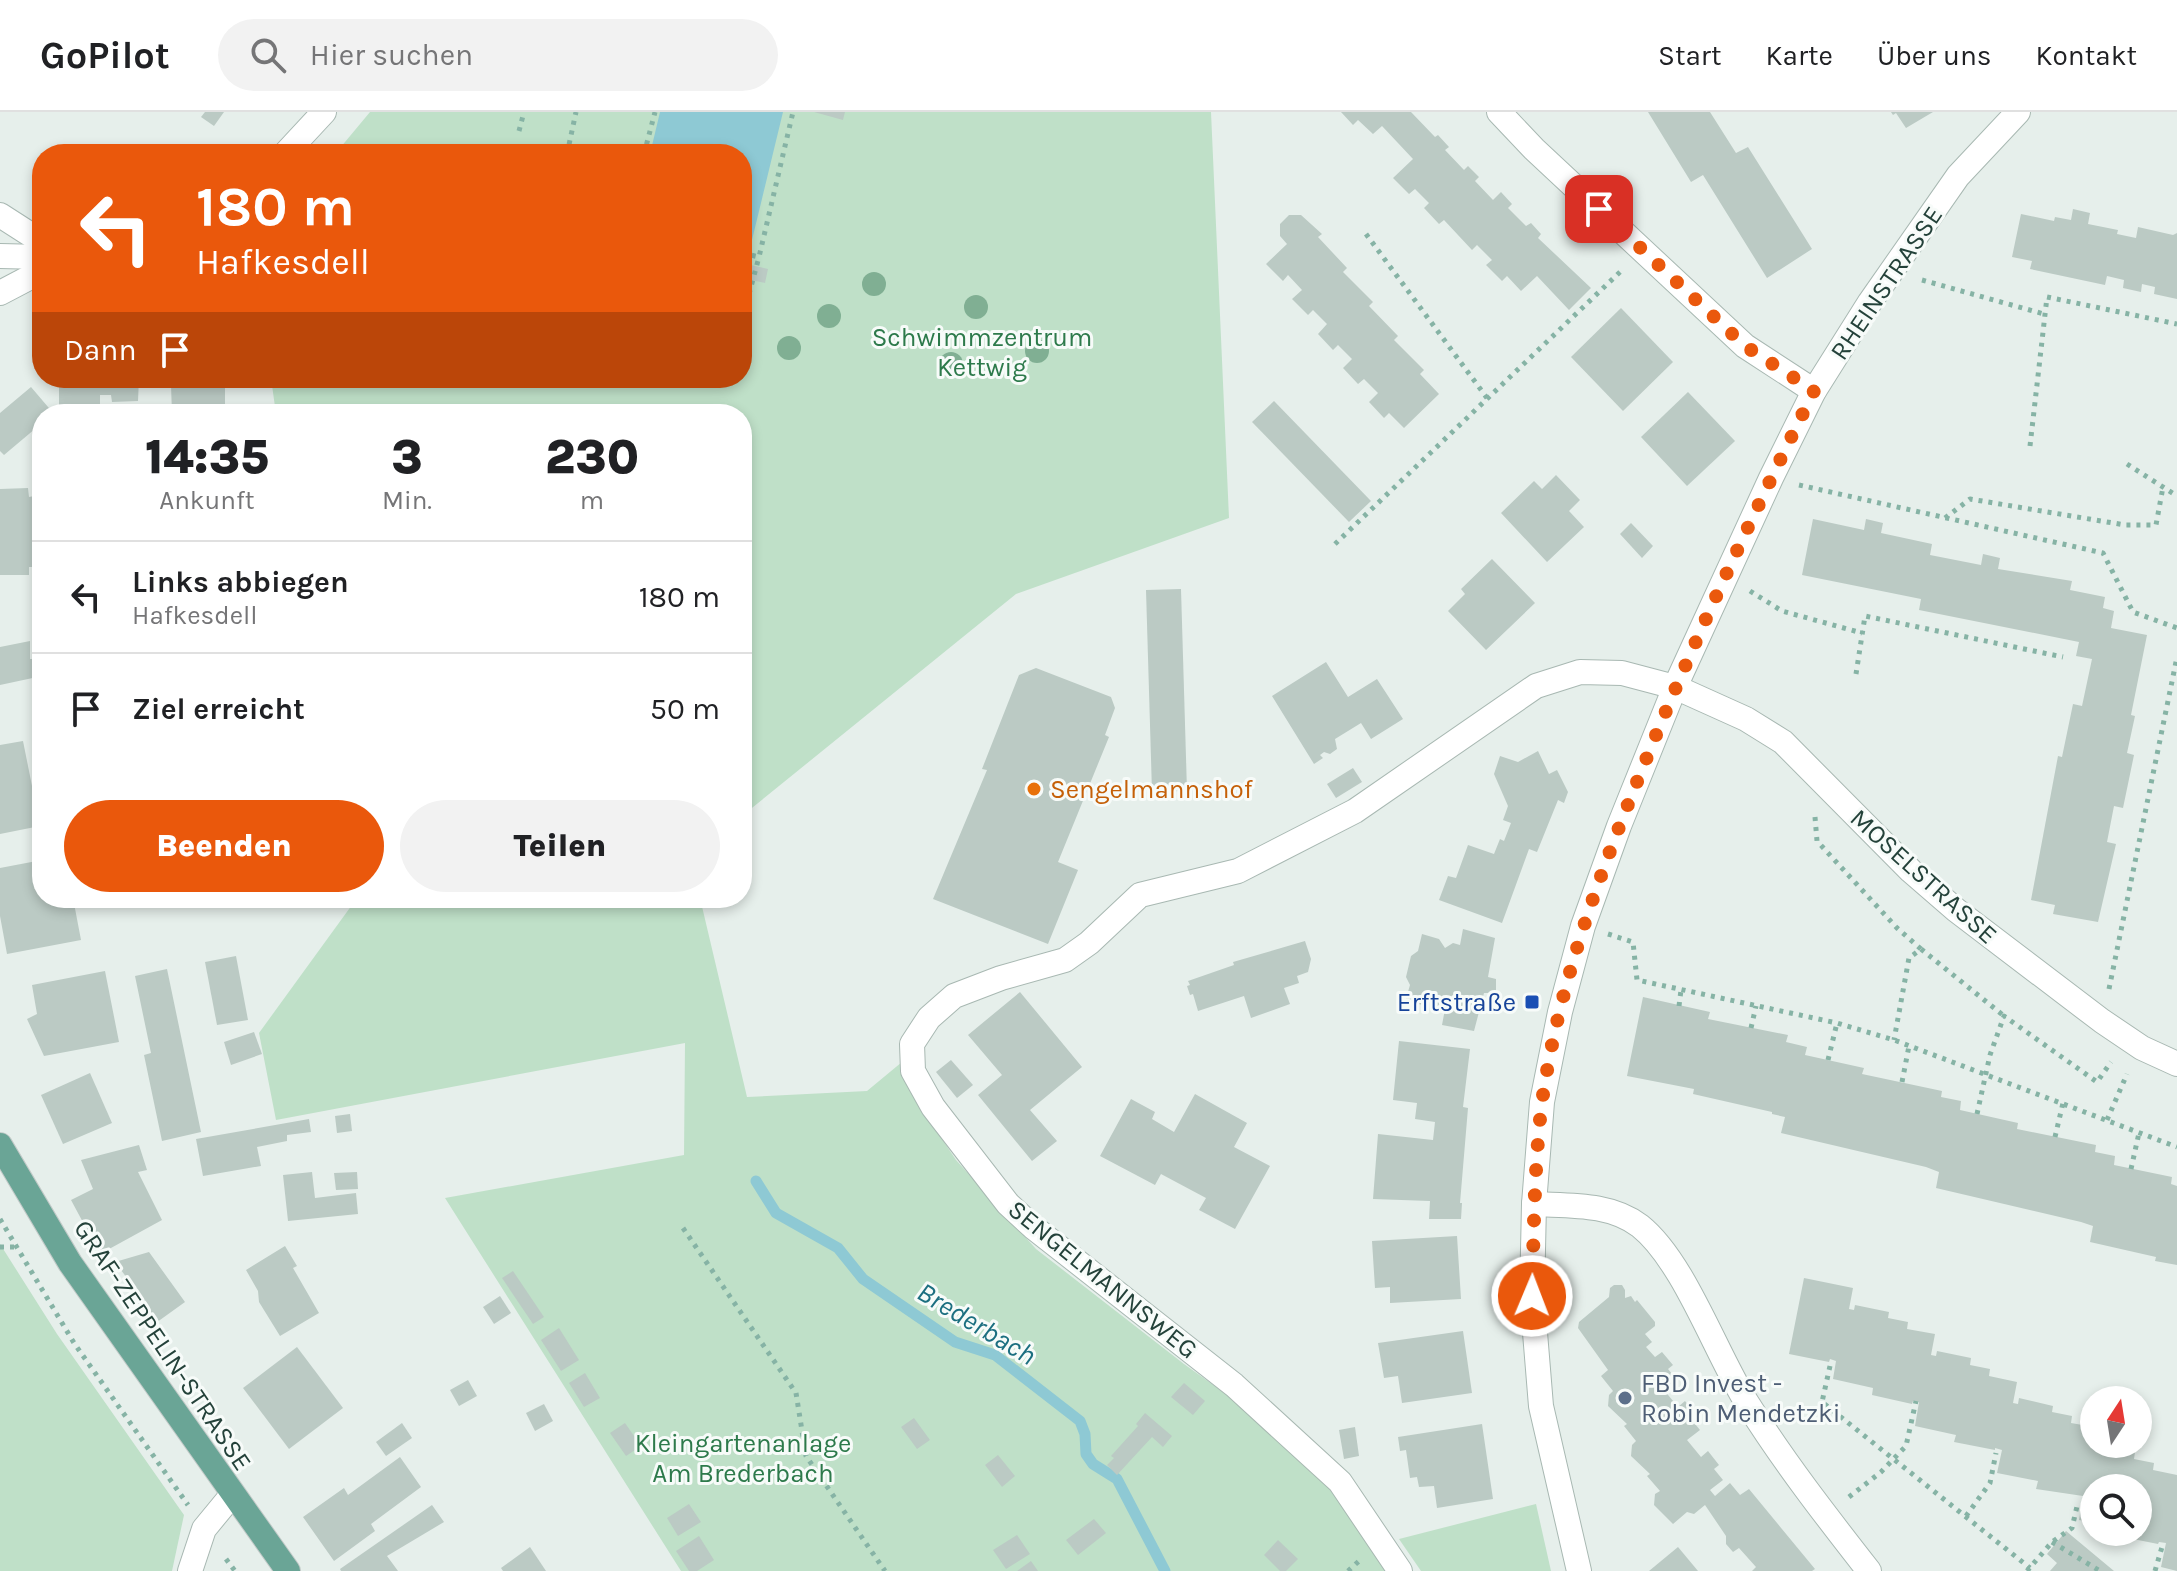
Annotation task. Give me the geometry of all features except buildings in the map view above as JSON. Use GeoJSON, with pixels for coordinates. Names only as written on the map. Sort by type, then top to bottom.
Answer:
{"type":"FeatureCollection","features":[{"type":"Feature","properties":{"kind":"main road","name":"GRAF-ZEPPELIN-STRASSE"},"geometry":{"type":"LineString","coordinates":[[0,1145],[70,1263],[288,1571]]}},
{"type":"Feature","properties":{"kind":"street"},"geometry":{"type":"LineString","coordinates":[[294,144],[324,112]]}},
{"type":"Feature","properties":{"kind":"street"},"geometry":{"type":"LineString","coordinates":[[1499,112],[1534,149],[1745,346],[1814,391]]}},
{"type":"Feature","properties":{"kind":"street","name":"RHEINSTRASSE"},"geometry":{"type":"LineString","coordinates":[[1579,1571],[1541,1406],[1532,1296],[1534,1204],[1542,1102],[1560,1012],[1583,926],[1675,687],[1814,391],[1958,176],[2018,112]]}},
{"type":"Feature","properties":{"kind":"street"},"geometry":{"type":"LineString","coordinates":[[0,215],[32,236]]}},
{"type":"Feature","properties":{"kind":"street"},"geometry":{"type":"LineString","coordinates":[[0,256],[32,257]]}},
{"type":"Feature","properties":{"kind":"street"},"geometry":{"type":"LineString","coordinates":[[0,293],[32,276]]}},
{"type":"Feature","properties":{"kind":"street","name":"SENGELMANNSWEG"},"geometry":{"type":"LineString","coordinates":[[1400,1571],[1340,1482],[1234,1385],[1008,1204],[933,1107],[913,1071],[912,1044],[929,1018],[954,996],[1001,978],[1065,960],[1089,943],[1140,895],[1238,871],[1355,811],[1536,686],[1580,672],[1622,673],[1675,687]]}},
{"type":"Feature","properties":{"kind":"street","name":"MOSELSTRASSE"},"geometry":{"type":"LineString","coordinates":[[1675,687],[1746,719],[1783,742],[1911,871],[1956,910],[2102,1021],[2142,1048],[2177,1064]]}},
{"type":"Feature","properties":{"kind":"street"},"geometry":{"type":"LineString","coordinates":[[1534,1204],[1603,1208],[1640,1226],[1670,1260],[1746,1401],[1824,1516],[1869,1571]]}},
{"type":"Feature","properties":{"kind":"street"},"geometry":{"type":"LineString","coordinates":[[190,1571],[204,1529],[232,1495]]}},
{"type":"Feature","properties":{"kind":"path"},"geometry":{"type":"LineString","coordinates":[[519,131],[524,112]]}},
{"type":"Feature","properties":{"kind":"path"},"geometry":{"type":"LineString","coordinates":[[569,144],[576,112]]}},
{"type":"Feature","properties":{"kind":"path"},"geometry":{"type":"LineString","coordinates":[[647,144],[655,112]]}},
{"type":"Feature","properties":{"kind":"path"},"geometry":{"type":"LineString","coordinates":[[752,283],[793,112]]}},
{"type":"Feature","properties":{"kind":"path"},"geometry":{"type":"LineString","coordinates":[[1366,234],[1487,398]]}},
{"type":"Feature","properties":{"kind":"path"},"geometry":{"type":"LineString","coordinates":[[1335,544],[1643,250]]}},
{"type":"Feature","properties":{"kind":"path"},"geometry":{"type":"LineString","coordinates":[[752,255],[759,257]]}},
{"type":"Feature","properties":{"kind":"path"},"geometry":{"type":"LineString","coordinates":[[1891,272],[2044,314]]}},
{"type":"Feature","properties":{"kind":"path"},"geometry":{"type":"LineString","coordinates":[[2030,446],[2047,297],[2177,324]]}},
{"type":"Feature","properties":{"kind":"path"},"geometry":{"type":"LineString","coordinates":[[2127,464],[2177,496]]}},
{"type":"Feature","properties":{"kind":"path"},"geometry":{"type":"LineString","coordinates":[[1771,478],[2103,553],[2133,612],[2177,628]]}},
{"type":"Feature","properties":{"kind":"path"},"geometry":{"type":"LineString","coordinates":[[1945,518],[1970,499],[2125,525],[2156,525],[2163,487]]}},
{"type":"Feature","properties":{"kind":"path"},"geometry":{"type":"LineString","coordinates":[[1725,576],[1782,611],[1862,633]]}},
{"type":"Feature","properties":{"kind":"path"},"geometry":{"type":"LineString","coordinates":[[1856,674],[1865,616],[2063,657]]}},
{"type":"Feature","properties":{"kind":"path"},"geometry":{"type":"LineString","coordinates":[[2102,1021],[2177,657]]}},
{"type":"Feature","properties":{"kind":"path"},"geometry":{"type":"LineString","coordinates":[[1812,772],[1817,841],[1897,928],[1921,949],[2004,1016],[2097,1082],[2127,1038]]}},
{"type":"Feature","properties":{"kind":"path"},"geometry":{"type":"LineString","coordinates":[[1583,926],[1633,942],[1637,980],[1837,1023],[1894,1040],[2177,1147]]}},
{"type":"Feature","properties":{"kind":"path"},"geometry":{"type":"LineString","coordinates":[[1894,1040],[1909,958],[1921,949]]}},
{"type":"Feature","properties":{"kind":"path"},"geometry":{"type":"LineString","coordinates":[[1679,1006],[1681,990]]}},
{"type":"Feature","properties":{"kind":"path"},"geometry":{"type":"LineString","coordinates":[[1751,1028],[1756,1006]]}},
{"type":"Feature","properties":{"kind":"path"},"geometry":{"type":"LineString","coordinates":[[1977,1114],[1984,1074],[2004,1016]]}},
{"type":"Feature","properties":{"kind":"path"},"geometry":{"type":"LineString","coordinates":[[1828,1060],[1837,1023]]}},
{"type":"Feature","properties":{"kind":"path"},"geometry":{"type":"LineString","coordinates":[[1902,1082],[1909,1046]]}},
{"type":"Feature","properties":{"kind":"path"},"geometry":{"type":"LineString","coordinates":[[2107,1120],[2121,1085]]}},
{"type":"Feature","properties":{"kind":"path"},"geometry":{"type":"LineString","coordinates":[[2055,1137],[2063,1103]]}},
{"type":"Feature","properties":{"kind":"path"},"geometry":{"type":"LineString","coordinates":[[2131,1169],[2139,1133]]}},
{"type":"Feature","properties":{"kind":"path"},"geometry":{"type":"LineString","coordinates":[[0,1219],[74,1343],[204,1529]]}},
{"type":"Feature","properties":{"kind":"path"},"geometry":{"type":"LineString","coordinates":[[683,1228],[796,1393],[806,1456],[885,1571]]}},
{"type":"Feature","properties":{"kind":"path"},"geometry":{"type":"LineString","coordinates":[[0,1247],[17,1247]]}},
{"type":"Feature","properties":{"kind":"path"},"geometry":{"type":"LineString","coordinates":[[1830,1366],[1822,1402],[1966,1516],[2028,1570],[2052,1542],[2072,1528],[2078,1502]]}},
{"type":"Feature","properties":{"kind":"path"},"geometry":{"type":"LineString","coordinates":[[1824,1516],[1906,1446],[1916,1401]]}},
{"type":"Feature","properties":{"kind":"path"},"geometry":{"type":"LineString","coordinates":[[1966,1516],[1990,1483],[1996,1453]]}},
{"type":"Feature","properties":{"kind":"path"},"geometry":{"type":"LineString","coordinates":[[2052,1542],[2100,1571]]}},
{"type":"Feature","properties":{"kind":"path"},"geometry":{"type":"LineString","coordinates":[[2155,1571],[2162,1547]]}},
{"type":"Feature","properties":{"kind":"green space","name":"Schwimmzentrum Kettwig"},"geometry":{"type":"Polygon","coordinates":[[[370,112],[1211,112],[1229,518],[1016,594],[752,808],[752,404],[275,404],[272,388],[752,388],[752,144],[343,144],[370,112]]]}},
{"type":"Feature","properties":{"kind":"green space","name":"Kleingartenanlage Am Brederbach"},"geometry":{"type":"Polygon","coordinates":[[[350,908],[702,908],[747,1097],[867,1091],[902,1062],[912,1094],[956,1160],[1036,1249],[1258,1417],[1331,1488],[1388,1571],[681,1571],[445,1198],[684,1155],[685,1043],[276,1120],[259,1033],[350,908]]]}},
{"type":"Feature","properties":{"kind":"green space"},"geometry":{"type":"Polygon","coordinates":[[[0,1244],[57,1334],[184,1515],[172,1571],[0,1571],[0,1244]]]}},
{"type":"Feature","properties":{"kind":"green space"},"geometry":{"type":"Polygon","coordinates":[[[1536,1504],[1551,1571],[1421,1571],[1399,1539],[1536,1504]]]}},
{"type":"Feature","properties":{"kind":"water"},"geometry":{"type":"Polygon","coordinates":[[[660,112],[783,112],[752,240],[752,144],[652,144],[660,112]]]}},
{"type":"Feature","properties":{"kind":"waterway","name":"Brederbach"},"geometry":{"type":"LineString","coordinates":[[756,1181],[776,1213],[838,1248],[863,1279],[955,1342],[995,1355],[1080,1421],[1085,1434],[1086,1454],[1093,1464],[1117,1479],[1165,1571]]}},
{"type":"Feature","properties":{"kind":"place","name":"Sengelmannshof"},"geometry":{"type":"Point","coordinates":[1034,789]}},
{"type":"Feature","properties":{"kind":"place","name":"Erftstraße"},"geometry":{"type":"Point","coordinates":[1532,1002]}},
{"type":"Feature","properties":{"kind":"place","name":"FBD Invest - Robin Mendetzki"},"geometry":{"type":"Point","coordinates":[1625,1398]}},
{"type":"Feature","properties":{"kind":"route"},"geometry":{"type":"LineString","coordinates":[[1532,1296],[1534,1204],[1542,1102],[1560,1012],[1583,926],[1675,687],[1814,391],[1745,346],[1599,209]]}}]}
